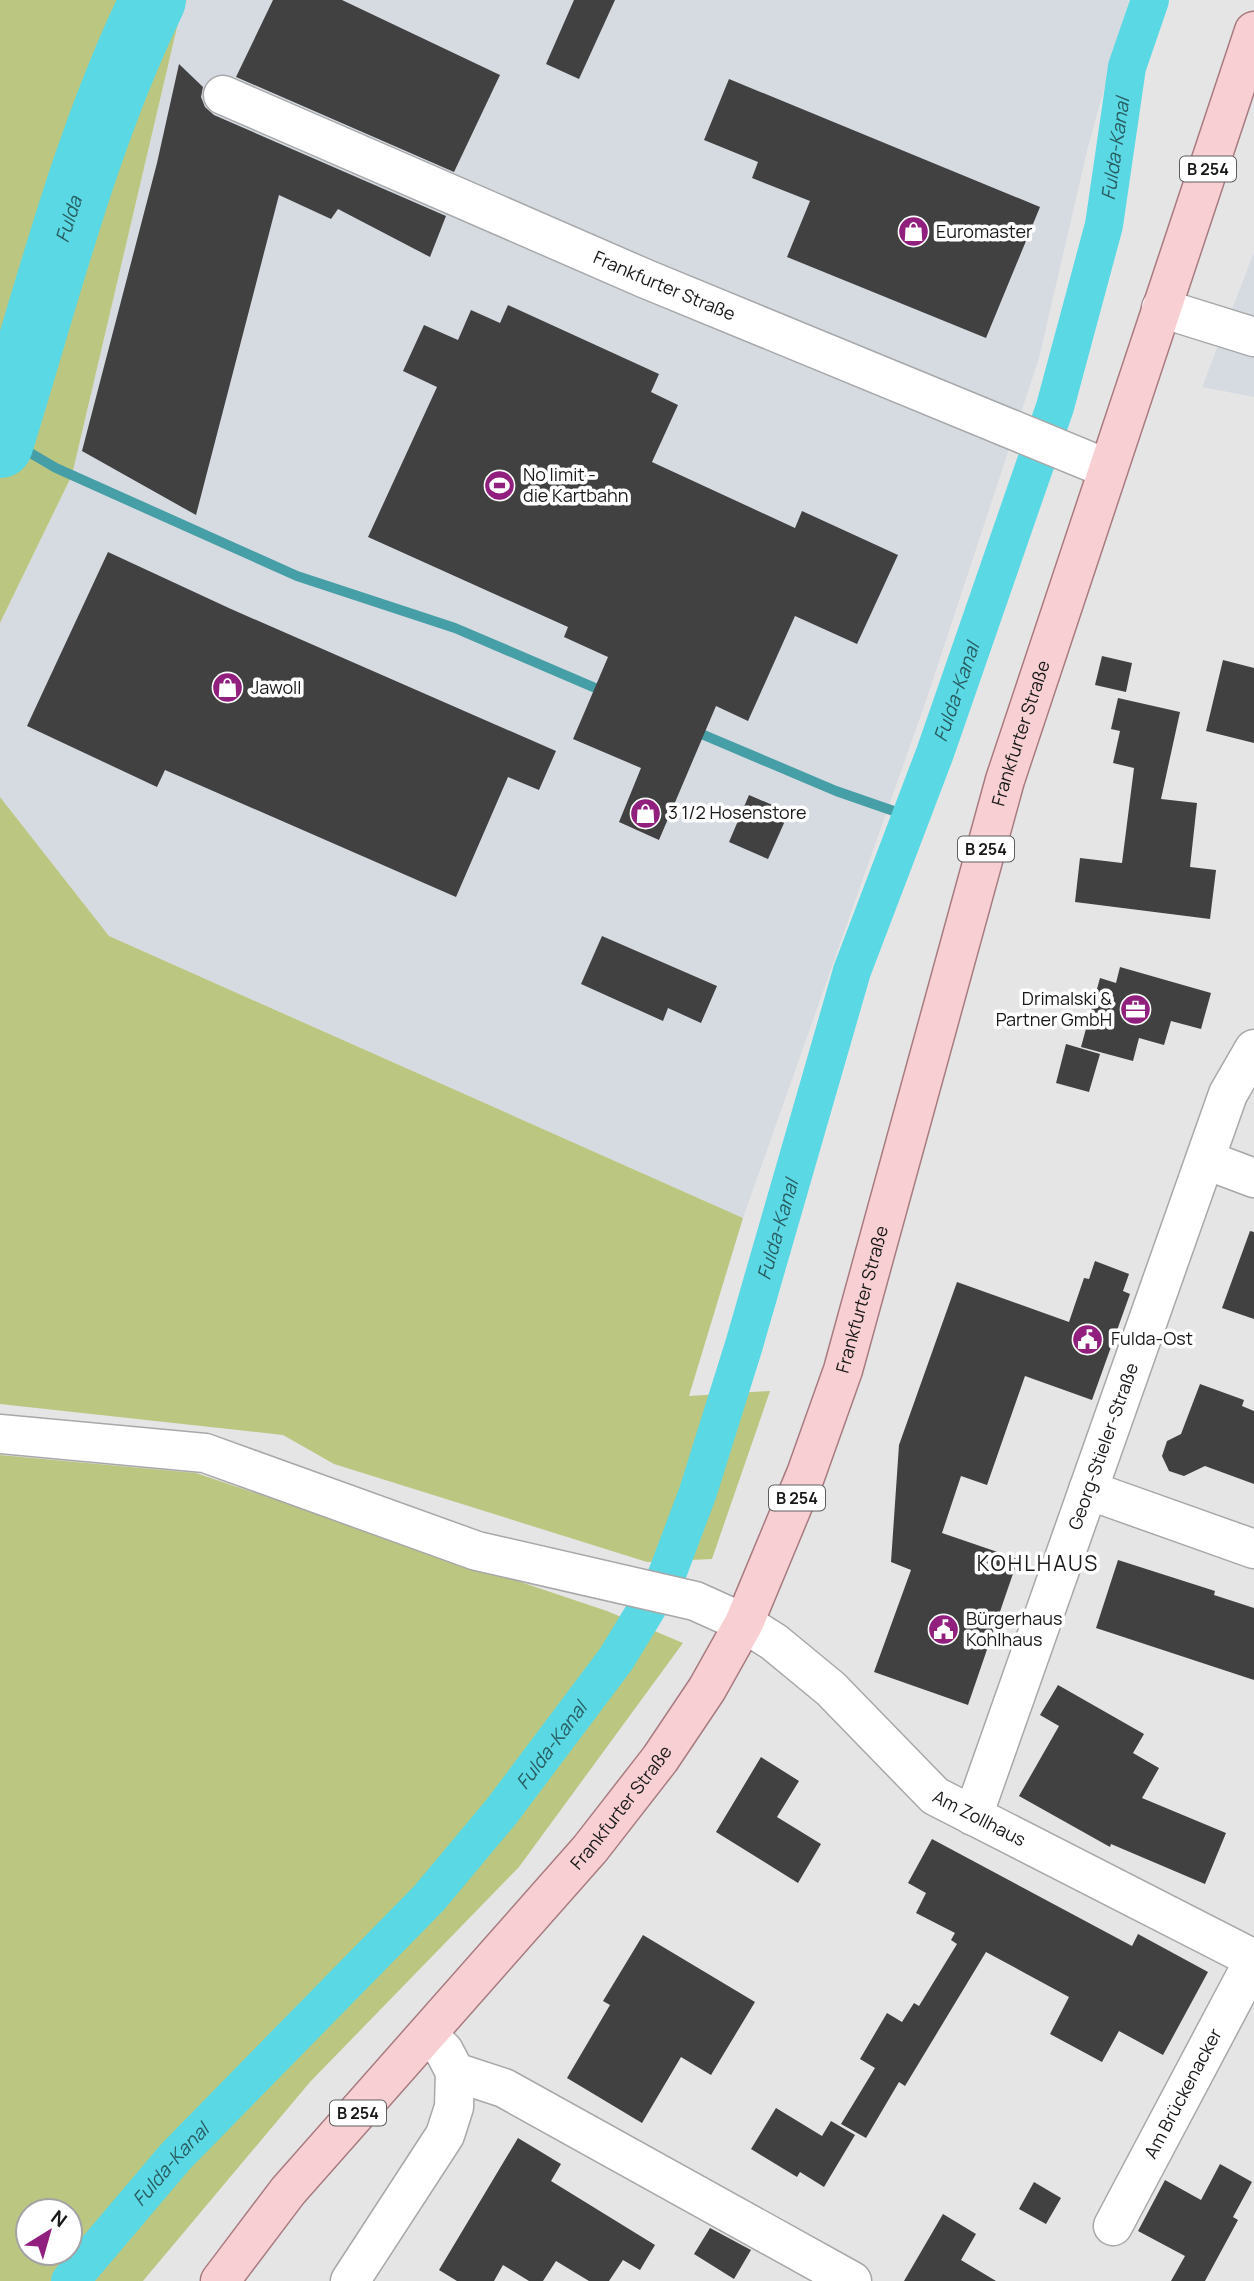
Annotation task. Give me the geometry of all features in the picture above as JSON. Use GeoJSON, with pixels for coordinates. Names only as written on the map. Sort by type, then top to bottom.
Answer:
{"type":"FeatureCollection","features":[{"type":"Feature","properties":{"kind":"main road","name":"Frankfurter Straße"},"geometry":{"type":"LineString","coordinates":[[220,2281],[288,2191],[590,1849],[660,1759],[707,1689],[744,1623],[806,1474],[844,1370],[1005,779],[1254,31]]}},
{"type":"Feature","properties":{"kind":"street","name":"Frankfurter Straße"},"geometry":{"type":"LineString","coordinates":[[223,95],[646,279],[1108,469]]}},
{"type":"Feature","properties":{"kind":"street"},"geometry":{"type":"LineString","coordinates":[[1161,308],[1254,337]]}},
{"type":"Feature","properties":{"kind":"street","name":"Georg-Stieler-Straße"},"geometry":{"type":"LineString","coordinates":[[973,1816],[1206,1160],[1244,1063]]}},
{"type":"Feature","properties":{"kind":"street"},"geometry":{"type":"LineString","coordinates":[[1206,1160],[1254,1178]]}},
{"type":"Feature","properties":{"kind":"street","name":"Am Zollhaus"},"geometry":{"type":"LineString","coordinates":[[0,1434],[205,1453],[477,1551],[695,1601],[744,1623],[774,1642],[831,1689],[935,1796],[1254,1960]]}},
{"type":"Feature","properties":{"kind":"street"},"geometry":{"type":"LineString","coordinates":[[1088,1490],[1254,1549]]}},
{"type":"Feature","properties":{"kind":"street","name":"Am Brückenacker"},"geometry":{"type":"LineString","coordinates":[[1113,2226],[1254,1960]]}},
{"type":"Feature","properties":{"kind":"street"},"geometry":{"type":"LineString","coordinates":[[350,2281],[445,2135],[454,2107],[455,2072],[444,2051],[428,2035]]}},
{"type":"Feature","properties":{"kind":"street"},"geometry":{"type":"LineString","coordinates":[[455,2072],[504,2088],[852,2281]]}},
{"type":"Feature","properties":{"kind":"shaded area"},"geometry":{"type":"Polygon","coordinates":[[[187,0],[1129,0],[1088,147],[1039,358],[928,695],[743,1218],[109,936],[0,797],[0,623],[72,475],[182,6],[187,0]]]}},
{"type":"Feature","properties":{"kind":"shaded area"},"geometry":{"type":"Polygon","coordinates":[[[1254,252],[1254,397],[1202,387],[1254,252]]]}},
{"type":"Feature","properties":{"kind":"green space"},"geometry":{"type":"Polygon","coordinates":[[[0,0],[187,0],[182,6],[72,475],[0,623],[0,0]]]}},
{"type":"Feature","properties":{"kind":"green space"},"geometry":{"type":"Polygon","coordinates":[[[0,797],[109,936],[743,1218],[689,1396],[770,1391],[712,1559],[647,1562],[334,1464],[283,1435],[0,1404],[0,797]]]}},
{"type":"Feature","properties":{"kind":"green space"},"geometry":{"type":"Polygon","coordinates":[[[0,1455],[196,1473],[607,1611],[683,1643],[519,1867],[310,2082],[143,2281],[0,2281],[0,1455]]]}},
{"type":"Feature","properties":{"kind":"building"},"geometry":{"type":"Polygon","coordinates":[[[273,0],[342,0],[500,75],[454,172],[236,77],[273,0]]]}},
{"type":"Feature","properties":{"kind":"building"},"geometry":{"type":"Polygon","coordinates":[[[574,0],[615,0],[579,79],[546,64],[574,0]]]}},
{"type":"Feature","properties":{"kind":"building"},"geometry":{"type":"Polygon","coordinates":[[[179,64],[203,87],[201,97],[205,107],[214,115],[446,216],[430,257],[338,209],[331,219],[279,195],[196,515],[82,451],[157,163],[179,64]]]}},
{"type":"Feature","properties":{"kind":"building","name":"Euromaster"},"geometry":{"type":"Polygon","coordinates":[[[729,79],[1040,207],[986,338],[787,257],[810,201],[752,178],[758,162],[704,140],[729,79]]]}},
{"type":"Feature","properties":{"kind":"building"},"geometry":{"type":"Polygon","coordinates":[[[508,305],[659,374],[651,392],[678,405],[652,462],[795,528],[802,511],[898,555],[857,644],[795,616],[748,721],[716,706],[659,840],[619,822],[641,768],[573,739],[608,657],[564,637],[568,627],[368,537],[437,387],[403,371],[424,325],[458,340],[471,310],[500,323],[508,305]]]}},
{"type":"Feature","properties":{"kind":"building","name":"Jawoll"},"geometry":{"type":"Polygon","coordinates":[[[108,552],[231,609],[556,751],[539,790],[508,777],[456,897],[165,770],[157,787],[27,726],[108,552]]]}},
{"type":"Feature","properties":{"kind":"building"},"geometry":{"type":"Polygon","coordinates":[[[1102,656],[1132,663],[1126,692],[1095,685],[1102,656]]]}},
{"type":"Feature","properties":{"kind":"building"},"geometry":{"type":"Polygon","coordinates":[[[1223,660],[1254,668],[1254,743],[1206,731],[1223,660]]]}},
{"type":"Feature","properties":{"kind":"building"},"geometry":{"type":"Polygon","coordinates":[[[1118,698],[1180,712],[1161,799],[1197,803],[1190,867],[1216,870],[1210,919],[1075,902],[1080,858],[1122,863],[1134,768],[1113,763],[1120,731],[1111,729],[1118,698]]]}},
{"type":"Feature","properties":{"kind":"building"},"geometry":{"type":"Polygon","coordinates":[[[749,795],[789,812],[768,859],[729,842],[749,795]]]}},
{"type":"Feature","properties":{"kind":"building"},"geometry":{"type":"Polygon","coordinates":[[[602,936],[717,986],[701,1023],[668,1008],[663,1021],[581,984],[602,936]]]}},
{"type":"Feature","properties":{"kind":"building"},"geometry":{"type":"Polygon","coordinates":[[[1120,967],[1211,993],[1201,1029],[1171,1021],[1164,1045],[1139,1038],[1133,1061],[1081,1047],[1100,978],[1116,983],[1120,967]]]}},
{"type":"Feature","properties":{"kind":"building"},"geometry":{"type":"Polygon","coordinates":[[[1066,1044],[1100,1054],[1089,1092],[1056,1083],[1066,1044]]]}},
{"type":"Feature","properties":{"kind":"building"},"geometry":{"type":"Polygon","coordinates":[[[1250,1231],[1254,1232],[1254,1319],[1222,1308],[1250,1231]]]}},
{"type":"Feature","properties":{"kind":"building"},"geometry":{"type":"Polygon","coordinates":[[[1095,1261],[1129,1274],[1123,1291],[1130,1294],[1092,1400],[1025,1376],[987,1485],[961,1476],[942,1533],[1018,1559],[968,1705],[874,1672],[911,1570],[891,1562],[899,1445],[957,1282],[1069,1322],[1084,1278],[1089,1279],[1095,1261]]]}},
{"type":"Feature","properties":{"kind":"building"},"geometry":{"type":"Polygon","coordinates":[[[1200,1384],[1244,1400],[1242,1406],[1254,1411],[1254,1484],[1205,1466],[1184,1476],[1169,1471],[1162,1456],[1167,1441],[1181,1434],[1200,1384]]]}},
{"type":"Feature","properties":{"kind":"building"},"geometry":{"type":"Polygon","coordinates":[[[1118,1560],[1215,1591],[1214,1595],[1254,1608],[1254,1680],[1096,1628],[1118,1560]]]}},
{"type":"Feature","properties":{"kind":"building"},"geometry":{"type":"Polygon","coordinates":[[[1058,1685],[1144,1734],[1133,1753],[1159,1768],[1142,1798],[1226,1833],[1205,1884],[1111,1844],[1110,1847],[1019,1796],[1059,1726],[1040,1715],[1058,1685]]]}},
{"type":"Feature","properties":{"kind":"building"},"geometry":{"type":"Polygon","coordinates":[[[761,1757],[799,1781],[777,1817],[821,1844],[798,1883],[716,1832],[761,1757]]]}},
{"type":"Feature","properties":{"kind":"building"},"geometry":{"type":"Polygon","coordinates":[[[932,1839],[1132,1946],[1138,1934],[1208,1972],[1163,2055],[1119,2031],[1102,2062],[1050,2034],[1069,1997],[986,1952],[905,2086],[899,2082],[866,2138],[841,2124],[875,2068],[860,2059],[887,2013],[902,2022],[914,2003],[919,2006],[957,1944],[951,1940],[955,1933],[916,1913],[926,1893],[908,1883],[932,1839]]]}},
{"type":"Feature","properties":{"kind":"building"},"geometry":{"type":"Polygon","coordinates":[[[643,1935],[755,2002],[711,2075],[681,2057],[642,2123],[567,2078],[610,2005],[603,2001],[643,1935]]]}},
{"type":"Feature","properties":{"kind":"building"},"geometry":{"type":"Polygon","coordinates":[[[776,2108],[822,2136],[831,2121],[855,2135],[824,2187],[800,2172],[797,2177],[751,2149],[776,2108]]]}},
{"type":"Feature","properties":{"kind":"building"},"geometry":{"type":"Polygon","coordinates":[[[518,2138],[561,2164],[551,2181],[655,2245],[640,2270],[623,2260],[609,2281],[589,2281],[556,2261],[543,2281],[529,2281],[503,2265],[494,2281],[457,2281],[439,2270],[518,2138]]]}},
{"type":"Feature","properties":{"kind":"building"},"geometry":{"type":"Polygon","coordinates":[[[1220,2164],[1252,2182],[1233,2217],[1238,2220],[1205,2281],[1171,2281],[1185,2256],[1138,2231],[1165,2180],[1201,2200],[1220,2164]]]}},
{"type":"Feature","properties":{"kind":"building"},"geometry":{"type":"Polygon","coordinates":[[[1034,2182],[1061,2198],[1046,2224],[1019,2209],[1034,2182]]]}},
{"type":"Feature","properties":{"kind":"building"},"geometry":{"type":"Polygon","coordinates":[[[943,2214],[976,2234],[961,2260],[996,2281],[904,2281],[943,2214]]]}},
{"type":"Feature","properties":{"kind":"building"},"geometry":{"type":"Polygon","coordinates":[[[710,2228],[751,2250],[734,2279],[694,2254],[710,2228]]]}},
{"type":"Feature","properties":{"kind":"waterway","name":"Fulda"},"geometry":{"type":"LineString","coordinates":[[0,445],[87,164],[107,108],[153,0]]}},
{"type":"Feature","properties":{"kind":"waterway","name":"Fulda-Kanal"},"geometry":{"type":"LineString","coordinates":[[70,2281],[176,2156],[429,1898],[501,1812],[616,1659],[666,1577],[698,1492],[744,1345],[852,971],[935,753],[1055,407],[1104,225],[1127,67],[1150,0]]}},
{"type":"Feature","properties":{"kind":"waterway"},"geometry":{"type":"LineString","coordinates":[[3,437],[56,468],[297,576],[455,628],[607,693]]}},
{"type":"Feature","properties":{"kind":"waterway"},"geometry":{"type":"LineString","coordinates":[[692,730],[836,791],[911,817]]}},
{"type":"Feature","properties":{"kind":"place","name":"Euromaster"},"geometry":{"type":"Point","coordinates":[913,232]}},
{"type":"Feature","properties":{"kind":"place","name":"No limit - die Kartbahn"},"geometry":{"type":"Point","coordinates":[500,485]}},
{"type":"Feature","properties":{"kind":"place","name":"Jawoll"},"geometry":{"type":"Point","coordinates":[228,688]}},
{"type":"Feature","properties":{"kind":"place","name":"3 1/2 Hosenstore"},"geometry":{"type":"Point","coordinates":[645,813]}},
{"type":"Feature","properties":{"kind":"place","name":"Drimalski & Partner GmbH"},"geometry":{"type":"Point","coordinates":[1135,1009]}},
{"type":"Feature","properties":{"kind":"place","name":"Fulda-Ost"},"geometry":{"type":"Point","coordinates":[1088,1339]}},
{"type":"Feature","properties":{"kind":"place","name":"Bürgerhaus Kohlhaus"},"geometry":{"type":"Point","coordinates":[943,1629]}},
{"type":"Feature","properties":{"kind":"district","name":"KOHLHAUS"},"geometry":{"type":"Point","coordinates":[1038,1564]}}]}
